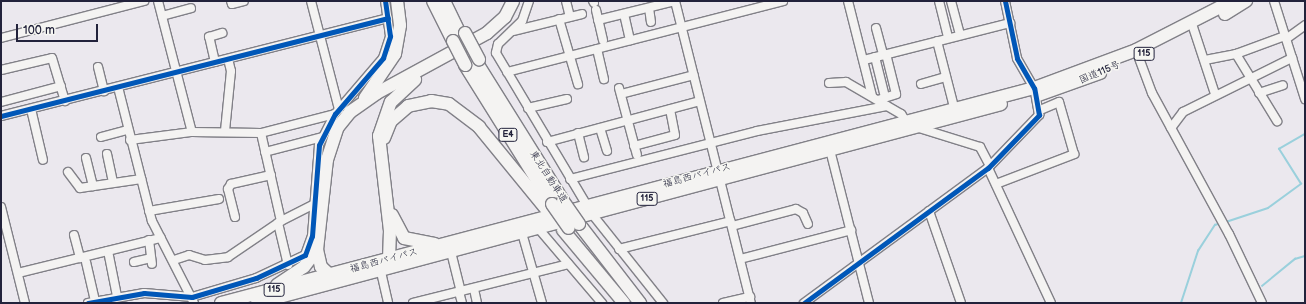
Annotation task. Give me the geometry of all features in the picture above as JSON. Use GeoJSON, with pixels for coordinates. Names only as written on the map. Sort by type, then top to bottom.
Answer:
{"type":"FeatureCollection","features":[{"type":"Feature","properties":{"kind":"highway"},"geometry":{"type":"LineString","coordinates":[[340,282],[327,276],[317,250],[330,146],[338,127],[359,106],[395,54],[400,25],[397,1]]}},
{"type":"Feature","properties":{"kind":"highway","name":"東北自動車道"},"geometry":{"type":"LineString","coordinates":[[433,1],[460,37]]}},
{"type":"Feature","properties":{"kind":"highway","name":"東北自動車道"},"geometry":{"type":"LineString","coordinates":[[444,1],[460,37],[554,205],[570,227],[640,303]]}},
{"type":"Feature","properties":{"kind":"highway"},"geometry":{"type":"LineString","coordinates":[[450,1],[460,37]]}},
{"type":"Feature","properties":{"kind":"highway"},"geometry":{"type":"LineString","coordinates":[[359,106],[486,33],[505,17],[513,1]]}},
{"type":"Feature","properties":{"kind":"highway"},"geometry":{"type":"LineString","coordinates":[[381,272],[389,259],[388,204],[380,146],[382,121],[396,95],[412,82],[498,33],[511,19],[520,1]]}},
{"type":"Feature","properties":{"kind":"highway","name":"国道115号"},"geometry":{"type":"LineString","coordinates":[[1194,27],[1232,1]]}},
{"type":"Feature","properties":{"kind":"highway","name":"国道115号"},"geometry":{"type":"LineString","coordinates":[[1035,92],[1137,53],[1246,1]]}},
{"type":"Feature","properties":{"kind":"highway","name":"東北自動車道"},"geometry":{"type":"LineString","coordinates":[[473,61],[506,113],[554,205]]}},
{"type":"Feature","properties":{"kind":"highway","name":"福島西バイパス"},"geometry":{"type":"LineString","coordinates":[[221,303],[255,299],[381,272],[450,248],[720,175],[954,107],[1035,92]]}},
{"type":"Feature","properties":{"kind":"highway","name":"福島西バイパス"},"geometry":{"type":"LineString","coordinates":[[720,175],[919,128],[1035,92]]}},
{"type":"Feature","properties":{"kind":"highway"},"geometry":{"type":"LineString","coordinates":[[380,146],[391,122],[408,106],[431,101],[449,104],[479,127],[554,205],[625,303]]}},
{"type":"Feature","properties":{"kind":"highway"},"geometry":{"type":"LineString","coordinates":[[388,204],[404,238],[419,243],[450,248]]}},
{"type":"Feature","properties":{"kind":"highway","name":"福島西バイパス"},"geometry":{"type":"LineString","coordinates":[[255,299],[327,276],[389,259],[522,233],[589,210]]}},
{"type":"Feature","properties":{"kind":"highway"},"geometry":{"type":"LineString","coordinates":[[255,299],[297,273],[317,250]]}},
{"type":"Feature","properties":{"kind":"street"},"geometry":{"type":"LineString","coordinates":[[1,38],[144,1]]}},
{"type":"Feature","properties":{"kind":"street"},"geometry":{"type":"LineString","coordinates":[[158,1],[192,132]]}},
{"type":"Feature","properties":{"kind":"street"},"geometry":{"type":"LineString","coordinates":[[231,1],[244,1]]}},
{"type":"Feature","properties":{"kind":"street"},"geometry":{"type":"LineString","coordinates":[[311,1],[337,112]]}},
{"type":"Feature","properties":{"kind":"street"},"geometry":{"type":"LineString","coordinates":[[74,235],[83,260],[91,302],[117,296],[144,293],[193,298],[242,284],[301,258],[308,249],[314,204],[317,155],[322,138],[337,112],[384,58],[390,36],[386,1]]}},
{"type":"Feature","properties":{"kind":"street"},"geometry":{"type":"LineString","coordinates":[[529,1],[526,14],[497,49],[507,72],[547,142],[589,210],[663,303]]}},
{"type":"Feature","properties":{"kind":"street"},"geometry":{"type":"LineString","coordinates":[[566,1],[570,17]]}},
{"type":"Feature","properties":{"kind":"street"},"geometry":{"type":"LineString","coordinates":[[598,20],[675,1],[751,300],[723,303]]}},
{"type":"Feature","properties":{"kind":"street"},"geometry":{"type":"LineString","coordinates":[[507,72],[783,1]]}},
{"type":"Feature","properties":{"kind":"street"},"geometry":{"type":"LineString","coordinates":[[848,1],[864,60],[878,98]]}},
{"type":"Feature","properties":{"kind":"street"},"geometry":{"type":"LineString","coordinates":[[939,1],[948,38]]}},
{"type":"Feature","properties":{"kind":"street"},"geometry":{"type":"LineString","coordinates":[[952,1],[960,36]]}},
{"type":"Feature","properties":{"kind":"street"},"geometry":{"type":"LineString","coordinates":[[1005,1],[1018,58],[1035,92],[1040,110]]}},
{"type":"Feature","properties":{"kind":"street"},"geometry":{"type":"LineString","coordinates":[[1274,1],[1305,99]]}},
{"type":"Feature","properties":{"kind":"street"},"geometry":{"type":"LineString","coordinates":[[594,5],[603,40]]}},
{"type":"Feature","properties":{"kind":"street"},"geometry":{"type":"LineString","coordinates":[[162,16],[191,8]]}},
{"type":"Feature","properties":{"kind":"street"},"geometry":{"type":"LineString","coordinates":[[648,8],[652,22]]}},
{"type":"Feature","properties":{"kind":"street"},"geometry":{"type":"LineString","coordinates":[[513,31],[582,14]]}},
{"type":"Feature","properties":{"kind":"street"},"geometry":{"type":"LineString","coordinates":[[624,14],[630,40]]}},
{"type":"Feature","properties":{"kind":"street"},"geometry":{"type":"LineString","coordinates":[[1,116],[388,18]]}},
{"type":"Feature","properties":{"kind":"street"},"geometry":{"type":"LineString","coordinates":[[560,19],[578,84]]}},
{"type":"Feature","properties":{"kind":"street"},"geometry":{"type":"LineString","coordinates":[[864,60],[1010,23]]}},
{"type":"Feature","properties":{"kind":"street"},"geometry":{"type":"LineString","coordinates":[[1205,60],[1236,54],[1286,37],[1305,25]]}},
{"type":"Feature","properties":{"kind":"street"},"geometry":{"type":"LineString","coordinates":[[1194,27],[1215,94]]}},
{"type":"Feature","properties":{"kind":"street"},"geometry":{"type":"LineString","coordinates":[[876,28],[881,56],[896,94],[878,98]]}},
{"type":"Feature","properties":{"kind":"street"},"geometry":{"type":"LineString","coordinates":[[215,62],[209,37],[222,33]]}},
{"type":"Feature","properties":{"kind":"street"},"geometry":{"type":"LineString","coordinates":[[937,41],[954,107]]}},
{"type":"Feature","properties":{"kind":"street"},"geometry":{"type":"LineString","coordinates":[[597,49],[604,79]]}},
{"type":"Feature","properties":{"kind":"street"},"geometry":{"type":"LineString","coordinates":[[1137,53],[1152,93],[1229,234],[1262,303]]}},
{"type":"Feature","properties":{"kind":"street"},"geometry":{"type":"LineString","coordinates":[[1236,54],[1248,78],[1277,121]]}},
{"type":"Feature","properties":{"kind":"street"},"geometry":{"type":"LineString","coordinates":[[878,98],[881,56]]}},
{"type":"Feature","properties":{"kind":"street"},"geometry":{"type":"LineString","coordinates":[[1,70],[52,58],[65,101]]}},
{"type":"Feature","properties":{"kind":"street"},"geometry":{"type":"LineString","coordinates":[[1171,128],[1180,114],[1215,94],[1292,58]]}},
{"type":"Feature","properties":{"kind":"street"},"geometry":{"type":"LineString","coordinates":[[225,131],[231,70],[228,59]]}},
{"type":"Feature","properties":{"kind":"street"},"geometry":{"type":"LineString","coordinates":[[98,67],[104,91]]}},
{"type":"Feature","properties":{"kind":"street"},"geometry":{"type":"LineString","coordinates":[[637,155],[620,91],[694,75]]}},
{"type":"Feature","properties":{"kind":"street"},"geometry":{"type":"LineString","coordinates":[[921,84],[946,77]]}},
{"type":"Feature","properties":{"kind":"street"},"geometry":{"type":"LineString","coordinates":[[829,83],[846,82],[878,98],[906,121]]}},
{"type":"Feature","properties":{"kind":"street"},"geometry":{"type":"LineString","coordinates":[[1259,93],[1283,85]]}},
{"type":"Feature","properties":{"kind":"street"},"geometry":{"type":"LineString","coordinates":[[1,102],[61,86]]}},
{"type":"Feature","properties":{"kind":"street"},"geometry":{"type":"LineString","coordinates":[[118,87],[130,140],[149,211],[161,238],[193,298]]}},
{"type":"Feature","properties":{"kind":"street"},"geometry":{"type":"LineString","coordinates":[[528,108],[567,99]]}},
{"type":"Feature","properties":{"kind":"street"},"geometry":{"type":"LineString","coordinates":[[547,142],[700,101]]}},
{"type":"Feature","properties":{"kind":"street"},"geometry":{"type":"LineString","coordinates":[[804,303],[989,167],[1030,126],[1040,110],[1059,102],[1074,154],[996,184]]}},
{"type":"Feature","properties":{"kind":"street"},"geometry":{"type":"LineString","coordinates":[[570,179],[711,143],[887,106]]}},
{"type":"Feature","properties":{"kind":"street"},"geometry":{"type":"LineString","coordinates":[[31,109],[43,160]]}},
{"type":"Feature","properties":{"kind":"street"},"geometry":{"type":"LineString","coordinates":[[634,146],[675,136],[670,109]]}},
{"type":"Feature","properties":{"kind":"street"},"geometry":{"type":"LineString","coordinates":[[130,140],[192,132],[225,131],[260,133],[337,112]]}},
{"type":"Feature","properties":{"kind":"street"},"geometry":{"type":"LineString","coordinates":[[600,128],[606,151]]}},
{"type":"Feature","properties":{"kind":"street"},"geometry":{"type":"LineString","coordinates":[[919,128],[980,147],[1052,303]]}},
{"type":"Feature","properties":{"kind":"street"},"geometry":{"type":"LineString","coordinates":[[101,137],[128,130]]}},
{"type":"Feature","properties":{"kind":"street"},"geometry":{"type":"LineString","coordinates":[[260,133],[271,175],[288,265]]}},
{"type":"Feature","properties":{"kind":"street"},"geometry":{"type":"LineString","coordinates":[[578,133],[584,157]]}},
{"type":"Feature","properties":{"kind":"street"},"geometry":{"type":"LineString","coordinates":[[265,152],[322,138]]}},
{"type":"Feature","properties":{"kind":"street"},"geometry":{"type":"LineString","coordinates":[[830,150],[851,230],[857,263],[869,303]]}},
{"type":"Feature","properties":{"kind":"street"},"geometry":{"type":"LineString","coordinates":[[107,154],[114,182]]}},
{"type":"Feature","properties":{"kind":"street"},"geometry":{"type":"LineString","coordinates":[[86,158],[93,186]]}},
{"type":"Feature","properties":{"kind":"street"},"geometry":{"type":"LineString","coordinates":[[68,172],[78,188],[141,179]]}},
{"type":"Feature","properties":{"kind":"street"},"geometry":{"type":"LineString","coordinates":[[235,217],[228,189],[231,184],[271,175]]}},
{"type":"Feature","properties":{"kind":"street"},"geometry":{"type":"LineString","coordinates":[[149,211],[219,199]]}},
{"type":"Feature","properties":{"kind":"street"},"geometry":{"type":"LineString","coordinates":[[174,260],[189,255],[205,260],[228,257],[280,222],[314,204]]}},
{"type":"Feature","properties":{"kind":"street"},"geometry":{"type":"LineString","coordinates":[[1,208],[25,303]]}},
{"type":"Feature","properties":{"kind":"street"},"geometry":{"type":"LineString","coordinates":[[619,249],[796,209],[803,213],[808,224]]}},
{"type":"Feature","properties":{"kind":"street"},"geometry":{"type":"LineString","coordinates":[[929,211],[961,303]]}},
{"type":"Feature","properties":{"kind":"street"},"geometry":{"type":"LineString","coordinates":[[538,228],[602,303]]}},
{"type":"Feature","properties":{"kind":"street"},"geometry":{"type":"LineString","coordinates":[[740,259],[851,230]]}},
{"type":"Feature","properties":{"kind":"street"},"geometry":{"type":"LineString","coordinates":[[522,233],[542,303]]}},
{"type":"Feature","properties":{"kind":"street"},"geometry":{"type":"LineString","coordinates":[[18,273],[83,260],[108,251],[161,238]]}},
{"type":"Feature","properties":{"kind":"street"},"geometry":{"type":"LineString","coordinates":[[134,262],[152,261],[149,240]]}},
{"type":"Feature","properties":{"kind":"street"},"geometry":{"type":"LineString","coordinates":[[450,248],[462,303]]}},
{"type":"Feature","properties":{"kind":"street"},"geometry":{"type":"LineString","coordinates":[[108,251],[117,296]]}},
{"type":"Feature","properties":{"kind":"street"},"geometry":{"type":"LineString","coordinates":[[413,303],[474,289],[533,272],[568,264]]}},
{"type":"Feature","properties":{"kind":"street"},"geometry":{"type":"LineString","coordinates":[[381,272],[388,303]]}},
{"type":"Feature","properties":{"kind":"street"},"geometry":{"type":"LineString","coordinates":[[474,289],[477,303]]}},
{"type":"Feature","properties":{"kind":"waterway"},"geometry":{"type":"LineString","coordinates":[[1226,222],[1268,208],[1301,184],[1279,149],[1305,134]]}},
{"type":"Feature","properties":{"kind":"waterway"},"geometry":{"type":"LineString","coordinates":[[1181,303],[1198,251],[1215,225],[1221,223]]}},
{"type":"Feature","properties":{"kind":"waterway"},"geometry":{"type":"LineString","coordinates":[[1262,286],[1295,259],[1305,256]]}},
{"type":"Feature","properties":{"kind":"cycle path"},"geometry":{"type":"LineString","coordinates":[[88,303],[144,293],[192,297],[256,278],[305,255],[312,236],[319,145],[335,114],[383,58],[390,36],[385,1]]}},
{"type":"Feature","properties":{"kind":"cycle path"},"geometry":{"type":"LineString","coordinates":[[804,303],[988,168],[1039,115],[1034,88],[1017,58],[1005,1]]}},
{"type":"Feature","properties":{"kind":"cycle path"},"geometry":{"type":"LineString","coordinates":[[1,116],[388,18]]}}]}
